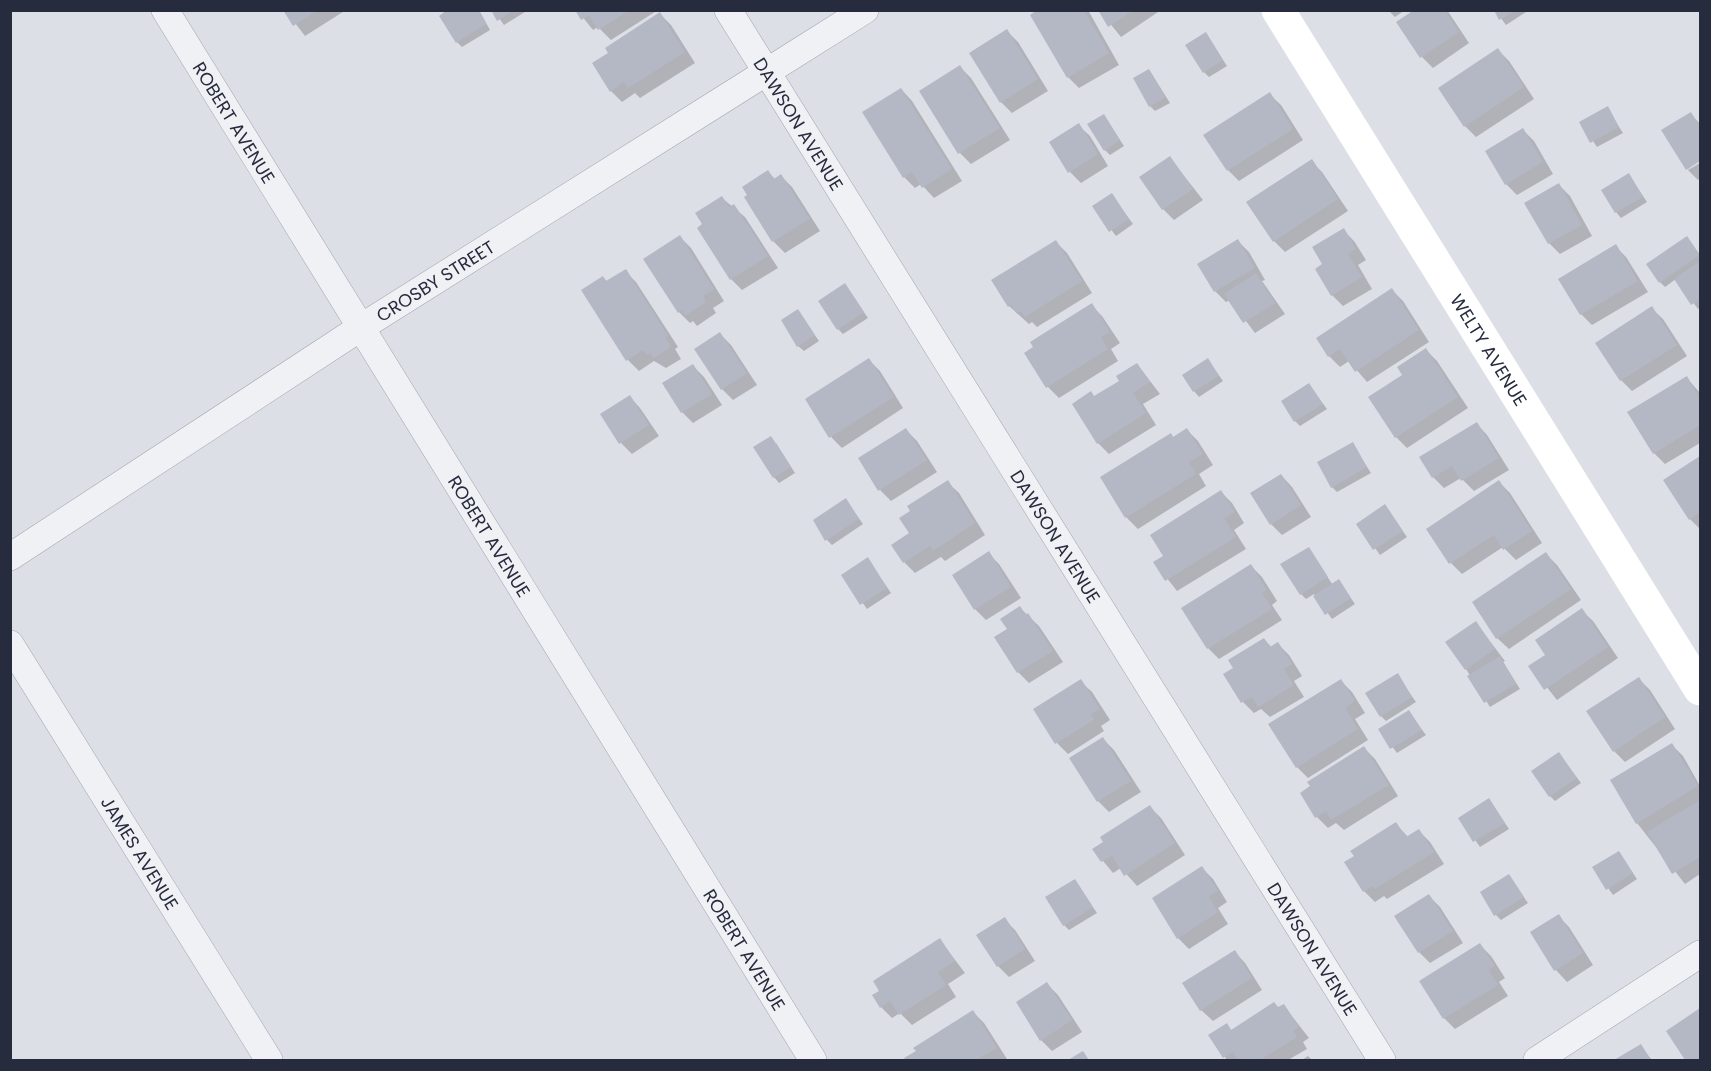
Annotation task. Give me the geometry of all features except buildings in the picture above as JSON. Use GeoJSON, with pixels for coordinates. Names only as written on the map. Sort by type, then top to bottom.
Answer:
{"type":"FeatureCollection","features":[{"type":"Feature","properties":{"kind":"street","name":"ROBERT AVENUE"},"geometry":{"type":"LineString","coordinates":[[165,10],[813,1060]]}},
{"type":"Feature","properties":{"kind":"street","name":"DAWSON AVENUE"},"geometry":{"type":"LineString","coordinates":[[728,10],[1382,1060]]}},
{"type":"Feature","properties":{"kind":"street","name":"CROSBY STREET"},"geometry":{"type":"LineString","coordinates":[[10,557],[360,328],[864,10]]}},
{"type":"Feature","properties":{"kind":"street","name":"WELTY AVENUE"},"geometry":{"type":"LineString","coordinates":[[1278,10],[1701,689]]}},
{"type":"Feature","properties":{"kind":"street","name":"JAMES AVENUE"},"geometry":{"type":"LineString","coordinates":[[10,644],[269,1060]]}},
{"type":"Feature","properties":{"kind":"street"},"geometry":{"type":"LineString","coordinates":[[1537,1060],[1701,954]]}}]}
